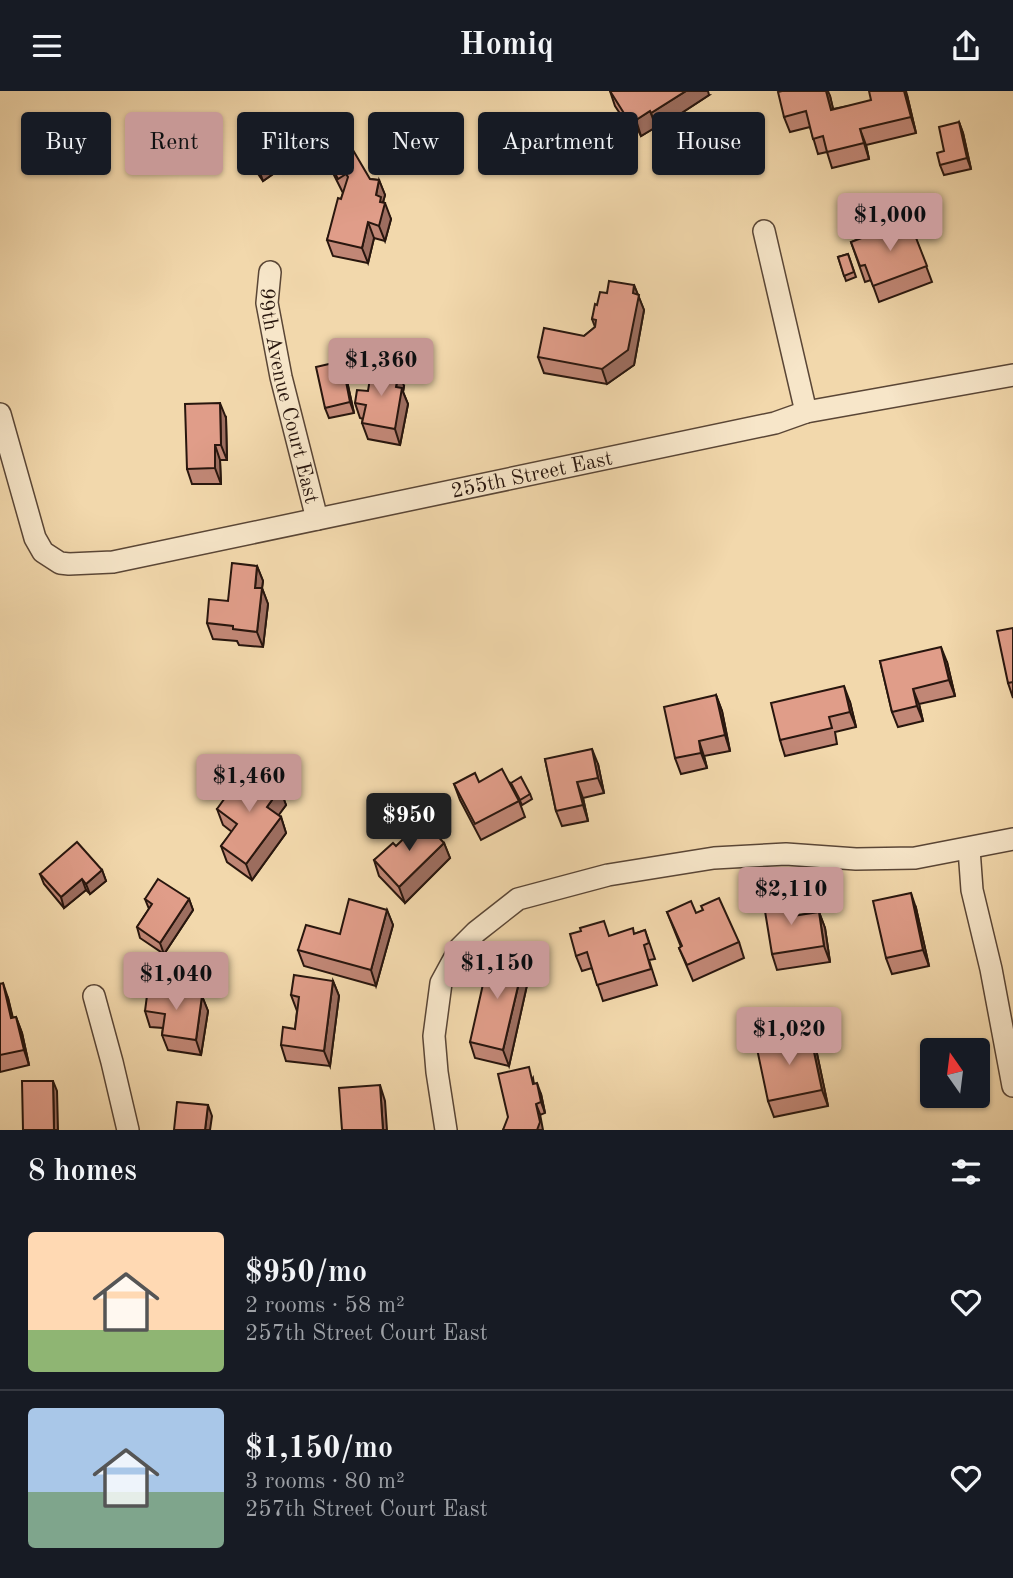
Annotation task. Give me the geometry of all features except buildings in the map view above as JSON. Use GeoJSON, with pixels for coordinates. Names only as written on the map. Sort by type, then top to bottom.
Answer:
{"type":"FeatureCollection","features":[{"type":"Feature","properties":{"kind":"street"},"geometry":{"type":"LineString","coordinates":[[764,231],[806,412]]}},
{"type":"Feature","properties":{"kind":"street","name":"99th Avenue Court East"},"geometry":{"type":"LineString","coordinates":[[270,272],[267,303],[281,377],[317,519]]}},
{"type":"Feature","properties":{"kind":"street","name":"255th Street East"},"geometry":{"type":"LineString","coordinates":[[0,414],[35,538],[49,557],[69,564],[113,562],[775,423],[806,412],[1013,375]]}},
{"type":"Feature","properties":{"kind":"street"},"geometry":{"type":"LineString","coordinates":[[446,1130],[437,1072],[435,1036],[441,983],[460,948],[518,899],[608,875],[714,858],[786,855],[856,859],[915,858],[1013,839]]}},
{"type":"Feature","properties":{"kind":"street"},"geometry":{"type":"LineString","coordinates":[[969,849],[972,890],[991,969],[1013,1086]]}},
{"type":"Feature","properties":{"kind":"street"},"geometry":{"type":"LineString","coordinates":[[94,996],[128,1130]]}}]}
